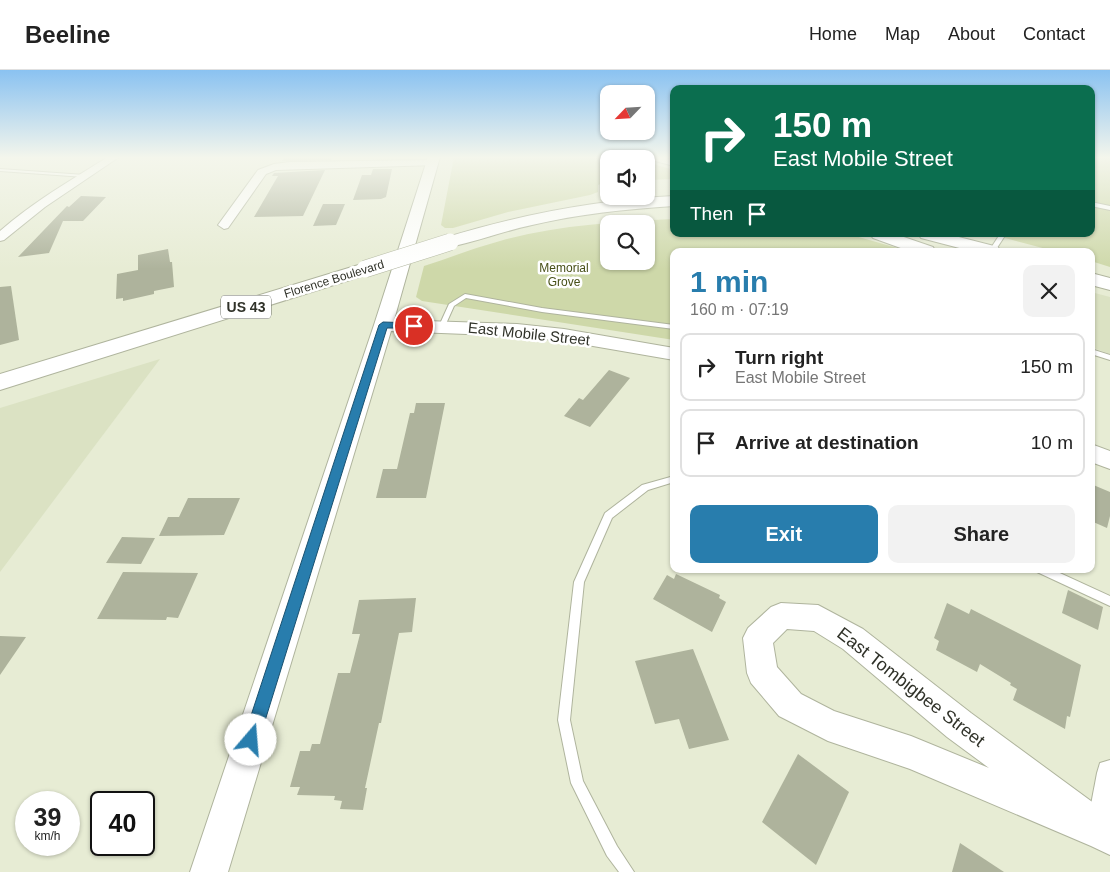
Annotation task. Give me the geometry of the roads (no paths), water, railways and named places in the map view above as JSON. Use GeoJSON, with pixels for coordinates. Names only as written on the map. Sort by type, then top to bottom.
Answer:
{"type":"FeatureCollection","features":[{"type":"Feature","properties":{"kind":"highway","name":"Florence Boulevard"},"geometry":{"type":"LineString","coordinates":[[0,382],[529,219],[601,206],[670,201]]}},
{"type":"Feature","properties":{"kind":"highway"},"geometry":{"type":"LineString","coordinates":[[887,237],[918,248]]}},
{"type":"Feature","properties":{"kind":"highway"},"geometry":{"type":"LineString","coordinates":[[938,237],[980,248]]}},
{"type":"Feature","properties":{"kind":"highway"},"geometry":{"type":"LineString","coordinates":[[1095,280],[1110,284]]}},
{"type":"Feature","properties":{"kind":"street"},"geometry":{"type":"LineString","coordinates":[[0,237],[15,224],[58,194]]}},
{"type":"Feature","properties":{"kind":"street"},"geometry":{"type":"LineString","coordinates":[[224,224],[246,194]]}},
{"type":"Feature","properties":{"kind":"street"},"geometry":{"type":"LineString","coordinates":[[209,872],[383,325],[423,194]]}},
{"type":"Feature","properties":{"kind":"street"},"geometry":{"type":"LineString","coordinates":[[0,223],[15,224]]}},
{"type":"Feature","properties":{"kind":"street","name":"East Mobile Street"},"geometry":{"type":"LineString","coordinates":[[383,325],[442,326],[545,333],[670,353]]}},
{"type":"Feature","properties":{"kind":"street"},"geometry":{"type":"LineString","coordinates":[[1095,454],[1110,460]]}},
{"type":"Feature","properties":{"kind":"street","name":"East Tombigbee Street"},"geometry":{"type":"LineString","coordinates":[[781,616],[818,618],[854,639],[959,725],[1105,834],[911,753],[828,724],[790,705],[762,674],[758,638],[781,616]]}},
{"type":"Feature","properties":{"kind":"street"},"geometry":{"type":"LineString","coordinates":[[1105,834],[1110,773]]}},
{"type":"Feature","properties":{"kind":"lane"},"geometry":{"type":"LineString","coordinates":[[1095,205],[1110,208]]}},
{"type":"Feature","properties":{"kind":"lane"},"geometry":{"type":"LineString","coordinates":[[993,248],[1001,237]]}},
{"type":"Feature","properties":{"kind":"lane"},"geometry":{"type":"LineString","coordinates":[[442,326],[451,304],[465,296],[542,310],[670,326]]}},
{"type":"Feature","properties":{"kind":"lane"},"geometry":{"type":"LineString","coordinates":[[1095,352],[1110,358]]}},
{"type":"Feature","properties":{"kind":"lane"},"geometry":{"type":"LineString","coordinates":[[627,872],[612,851],[578,783],[564,720],[579,582],[608,516],[645,486],[670,480]]}},
{"type":"Feature","properties":{"kind":"lane"},"geometry":{"type":"LineString","coordinates":[[1049,573],[1110,601]]}},
{"type":"Feature","properties":{"kind":"park label","name":"Memorial Grove"},"geometry":{"type":"Point","coordinates":[564,275]}}]}
